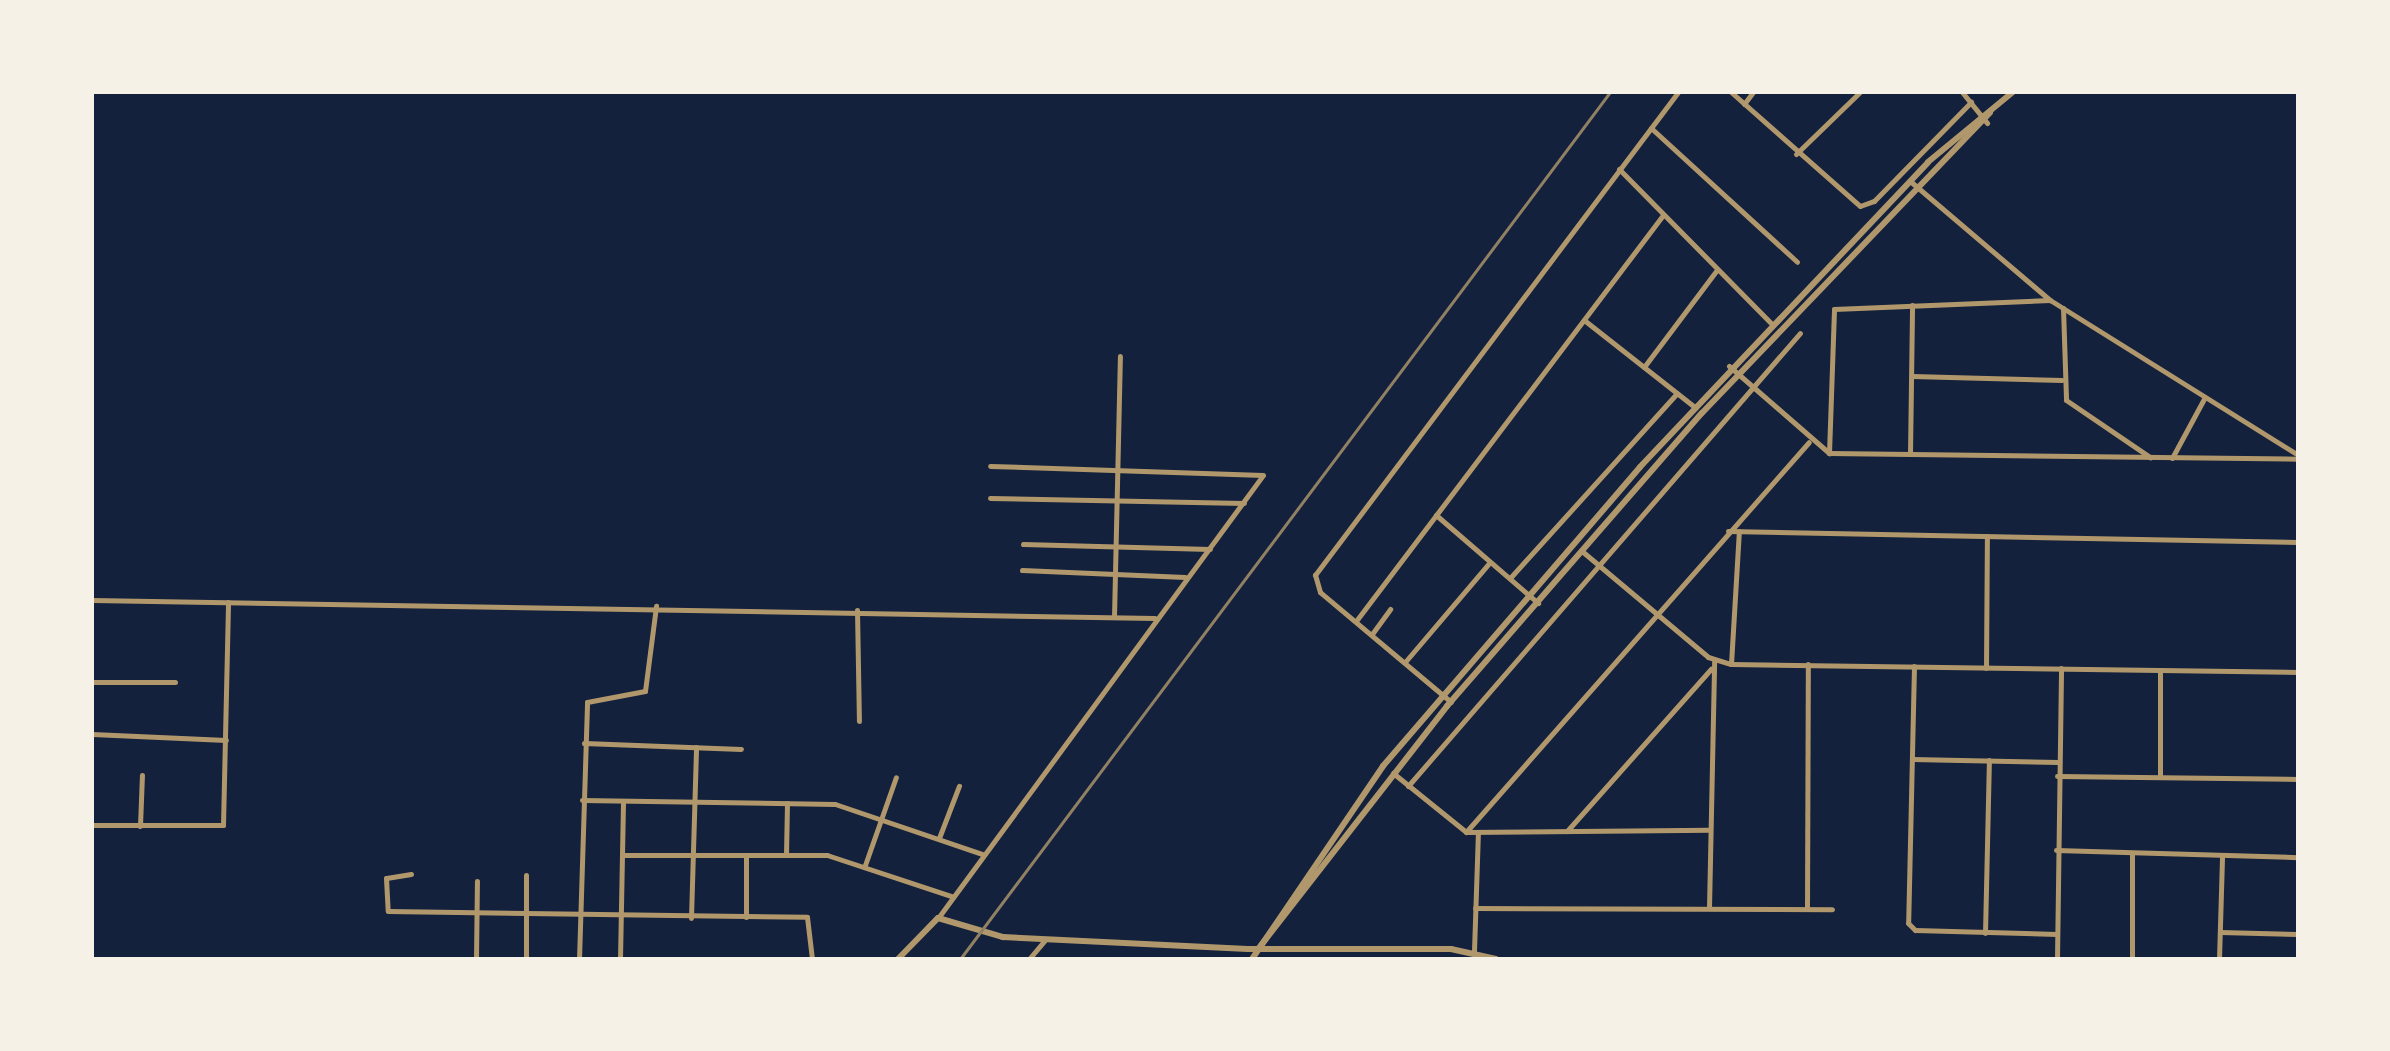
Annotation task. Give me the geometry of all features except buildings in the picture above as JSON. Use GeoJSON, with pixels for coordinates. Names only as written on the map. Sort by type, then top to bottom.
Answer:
{"type":"FeatureCollection","features":[{"type":"Feature","properties":{"kind":"street"},"geometry":{"type":"LineString","coordinates":[[1451,702],[1317,588],[1317,570],[1678,92]]}},
{"type":"Feature","properties":{"kind":"street"},"geometry":{"type":"LineString","coordinates":[[1731,92],[1847,202],[1867,206],[1971,102]]}},
{"type":"Feature","properties":{"kind":"street"},"geometry":{"type":"LineString","coordinates":[[1744,104],[1753,92]]}},
{"type":"Feature","properties":{"kind":"street"},"geometry":{"type":"LineString","coordinates":[[1962,92],[1987,123]]}},
{"type":"Feature","properties":{"kind":"street"},"geometry":{"type":"LineString","coordinates":[[1252,959],[1333,833],[1444,695],[1729,366],[1910,181],[1980,116],[1990,113],[2013,92]]}},
{"type":"Feature","properties":{"kind":"street"},"geometry":{"type":"LineString","coordinates":[[1796,154],[1856,93]]}},
{"type":"Feature","properties":{"kind":"street"},"geometry":{"type":"LineString","coordinates":[[1258,949],[1451,702],[1702,413],[1987,123],[1990,113]]}},
{"type":"Feature","properties":{"kind":"street"},"geometry":{"type":"LineString","coordinates":[[1651,128],[1797,262]]}},
{"type":"Feature","properties":{"kind":"street"},"geometry":{"type":"LineString","coordinates":[[1619,169],[1716,271],[1772,324]]}},
{"type":"Feature","properties":{"kind":"street"},"geometry":{"type":"LineString","coordinates":[[1910,181],[2050,300],[2298,457]]}},
{"type":"Feature","properties":{"kind":"street"},"geometry":{"type":"LineString","coordinates":[[1356,621],[1663,215]]}},
{"type":"Feature","properties":{"kind":"street"},"geometry":{"type":"LineString","coordinates":[[1644,367],[1716,271]]}},
{"type":"Feature","properties":{"kind":"street"},"geometry":{"type":"LineString","coordinates":[[1829,453],[1831,313],[1912,305],[2050,300]]}},
{"type":"Feature","properties":{"kind":"street"},"geometry":{"type":"LineString","coordinates":[[1910,454],[1912,305]]}},
{"type":"Feature","properties":{"kind":"street"},"geometry":{"type":"LineString","coordinates":[[2063,307],[2062,380],[2071,405],[2150,457]]}},
{"type":"Feature","properties":{"kind":"street"},"geometry":{"type":"LineString","coordinates":[[1584,320],[1702,413]]}},
{"type":"Feature","properties":{"kind":"street"},"geometry":{"type":"LineString","coordinates":[[1408,786],[1800,333]]}},
{"type":"Feature","properties":{"kind":"street"},"geometry":{"type":"LineString","coordinates":[[1114,617],[1120,356]]}},
{"type":"Feature","properties":{"kind":"street"},"geometry":{"type":"LineString","coordinates":[[1729,366],[1809,442],[1829,453],[2298,457]]}},
{"type":"Feature","properties":{"kind":"street"},"geometry":{"type":"LineString","coordinates":[[1912,376],[2062,380]]}},
{"type":"Feature","properties":{"kind":"street"},"geometry":{"type":"LineString","coordinates":[[1510,578],[1677,393]]}},
{"type":"Feature","properties":{"kind":"street"},"geometry":{"type":"LineString","coordinates":[[2172,458],[2205,397]]}},
{"type":"Feature","properties":{"kind":"street"},"geometry":{"type":"LineString","coordinates":[[1466,832],[1654,614],[1809,442]]}},
{"type":"Feature","properties":{"kind":"street"},"geometry":{"type":"LineString","coordinates":[[898,959],[938,918],[1155,618],[1244,503],[1262,472],[990,466]]}},
{"type":"Feature","properties":{"kind":"street"},"geometry":{"type":"LineString","coordinates":[[990,498],[1244,503]]}},
{"type":"Feature","properties":{"kind":"street"},"geometry":{"type":"LineString","coordinates":[[1436,515],[1538,603]]}},
{"type":"Feature","properties":{"kind":"street"},"geometry":{"type":"LineString","coordinates":[[1728,531],[2298,542]]}},
{"type":"Feature","properties":{"kind":"street"},"geometry":{"type":"LineString","coordinates":[[1731,664],[1739,531]]}},
{"type":"Feature","properties":{"kind":"street"},"geometry":{"type":"LineString","coordinates":[[1986,668],[1987,536]]}},
{"type":"Feature","properties":{"kind":"street"},"geometry":{"type":"LineString","coordinates":[[1023,544],[1210,549]]}},
{"type":"Feature","properties":{"kind":"street"},"geometry":{"type":"LineString","coordinates":[[1583,552],[1654,614],[1714,660],[1731,664],[2298,672]]}},
{"type":"Feature","properties":{"kind":"street"},"geometry":{"type":"LineString","coordinates":[[1405,662],[1490,562]]}},
{"type":"Feature","properties":{"kind":"street"},"geometry":{"type":"LineString","coordinates":[[1022,570],[1186,577]]}},
{"type":"Feature","properties":{"kind":"street"},"geometry":{"type":"LineString","coordinates":[[92,600],[656,606],[1155,618]]}},
{"type":"Feature","properties":{"kind":"street"},"geometry":{"type":"LineString","coordinates":[[92,825],[223,825],[228,602]]}},
{"type":"Feature","properties":{"kind":"street"},"geometry":{"type":"LineString","coordinates":[[579,959],[584,743],[589,698],[645,691],[656,606]]}},
{"type":"Feature","properties":{"kind":"street"},"geometry":{"type":"LineString","coordinates":[[1372,634],[1390,609]]}},
{"type":"Feature","properties":{"kind":"street"},"geometry":{"type":"LineString","coordinates":[[857,610],[859,721]]}},
{"type":"Feature","properties":{"kind":"street"},"geometry":{"type":"LineString","coordinates":[[1709,908],[1714,660]]}},
{"type":"Feature","properties":{"kind":"street"},"geometry":{"type":"LineString","coordinates":[[1807,909],[1808,664]]}},
{"type":"Feature","properties":{"kind":"street"},"geometry":{"type":"LineString","coordinates":[[1914,666],[1908,923],[1985,933],[2057,934]]}},
{"type":"Feature","properties":{"kind":"street"},"geometry":{"type":"LineString","coordinates":[[1567,831],[1712,668]]}},
{"type":"Feature","properties":{"kind":"street"},"geometry":{"type":"LineString","coordinates":[[2057,959],[2057,776],[2061,668]]}},
{"type":"Feature","properties":{"kind":"street"},"geometry":{"type":"LineString","coordinates":[[2160,670],[2160,777]]}},
{"type":"Feature","properties":{"kind":"street"},"geometry":{"type":"LineString","coordinates":[[92,682],[175,682]]}},
{"type":"Feature","properties":{"kind":"street"},"geometry":{"type":"LineString","coordinates":[[92,734],[226,740]]}},
{"type":"Feature","properties":{"kind":"street"},"geometry":{"type":"LineString","coordinates":[[584,743],[741,749]]}},
{"type":"Feature","properties":{"kind":"street"},"geometry":{"type":"LineString","coordinates":[[691,918],[696,747]]}},
{"type":"Feature","properties":{"kind":"street"},"geometry":{"type":"LineString","coordinates":[[1912,759],[2058,762]]}},
{"type":"Feature","properties":{"kind":"street"},"geometry":{"type":"LineString","coordinates":[[1985,933],[1989,760]]}},
{"type":"Feature","properties":{"kind":"street"},"geometry":{"type":"LineString","coordinates":[[1393,773],[1466,832],[1710,830]]}},
{"type":"Feature","properties":{"kind":"street"},"geometry":{"type":"LineString","coordinates":[[140,826],[142,775]]}},
{"type":"Feature","properties":{"kind":"street"},"geometry":{"type":"LineString","coordinates":[[2057,776],[2298,779]]}},
{"type":"Feature","properties":{"kind":"street"},"geometry":{"type":"LineString","coordinates":[[865,865],[896,777]]}},
{"type":"Feature","properties":{"kind":"street"},"geometry":{"type":"LineString","coordinates":[[939,838],[959,786]]}},
{"type":"Feature","properties":{"kind":"street"},"geometry":{"type":"LineString","coordinates":[[582,800],[835,804],[982,854]]}},
{"type":"Feature","properties":{"kind":"street"},"geometry":{"type":"LineString","coordinates":[[620,959],[623,801]]}},
{"type":"Feature","properties":{"kind":"street"},"geometry":{"type":"LineString","coordinates":[[786,855],[787,803]]}},
{"type":"Feature","properties":{"kind":"street"},"geometry":{"type":"LineString","coordinates":[[1474,951],[1478,833]]}},
{"type":"Feature","properties":{"kind":"street"},"geometry":{"type":"LineString","coordinates":[[2056,850],[2298,857]]}},
{"type":"Feature","properties":{"kind":"street"},"geometry":{"type":"LineString","coordinates":[[2132,853],[2132,959]]}},
{"type":"Feature","properties":{"kind":"street"},"geometry":{"type":"LineString","coordinates":[[623,855],[827,855],[865,865],[951,896]]}},
{"type":"Feature","properties":{"kind":"street"},"geometry":{"type":"LineString","coordinates":[[746,855],[746,917]]}},
{"type":"Feature","properties":{"kind":"street"},"geometry":{"type":"LineString","coordinates":[[2219,959],[2222,855]]}},
{"type":"Feature","properties":{"kind":"street"},"geometry":{"type":"LineString","coordinates":[[411,874],[386,878],[388,911],[810,919],[812,959]]}},
{"type":"Feature","properties":{"kind":"street"},"geometry":{"type":"LineString","coordinates":[[526,875],[526,959]]}},
{"type":"Feature","properties":{"kind":"street"},"geometry":{"type":"LineString","coordinates":[[476,959],[477,881]]}},
{"type":"Feature","properties":{"kind":"street"},"geometry":{"type":"LineString","coordinates":[[1475,908],[1832,909]]}},
{"type":"Feature","properties":{"kind":"street"},"geometry":{"type":"LineString","coordinates":[[938,918],[994,936],[1045,940],[1258,949],[1474,951],[1496,959]]}},
{"type":"Feature","properties":{"kind":"street"},"geometry":{"type":"LineString","coordinates":[[2220,932],[2298,934]]}},
{"type":"Feature","properties":{"kind":"street"},"geometry":{"type":"LineString","coordinates":[[1029,959],[1045,940]]}},
{"type":"Feature","properties":{"kind":"railway"},"geometry":{"type":"LineString","coordinates":[[960,959],[1610,92]]}}]}
